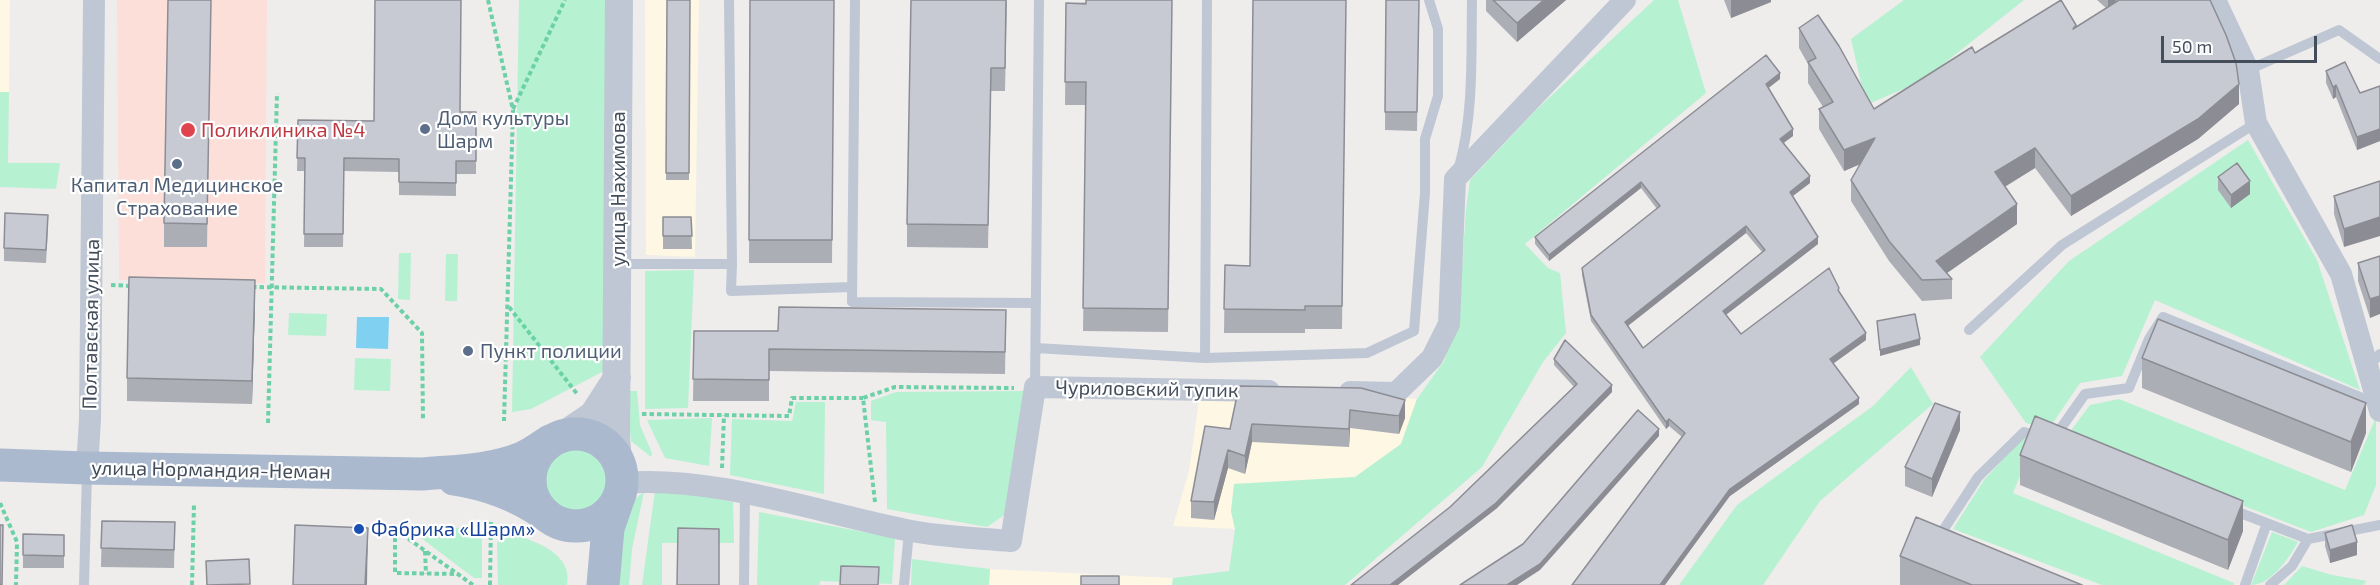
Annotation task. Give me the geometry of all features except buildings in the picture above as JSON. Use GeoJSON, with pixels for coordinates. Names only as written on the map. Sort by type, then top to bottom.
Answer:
{"type":"FeatureCollection","features":[{"type":"Feature","properties":{"kind":"main road"},"geometry":{"type":"LineString","coordinates":[[422,474],[504,464],[524,457],[556,438],[585,435],[602,442],[619,482],[604,548],[601,585]]}},
{"type":"Feature","properties":{"kind":"main road"},"geometry":{"type":"LineString","coordinates":[[556,438],[537,454],[530,470],[530,488],[536,504],[549,518],[564,525],[582,526],[599,520],[610,512],[619,482]]}},
{"type":"Feature","properties":{"kind":"main road","name":"улица Нормандия-Неман"},"geometry":{"type":"LineString","coordinates":[[0,465],[422,474]]}},
{"type":"Feature","properties":{"kind":"main road"},"geometry":{"type":"LineString","coordinates":[[422,474],[501,490],[523,499],[577,538],[587,548],[601,585]]}},
{"type":"Feature","properties":{"kind":"street","name":"Полтавская улица"},"geometry":{"type":"LineString","coordinates":[[87,468],[90,419],[94,0]]}},
{"type":"Feature","properties":{"kind":"street","name":"улица Нахимова"},"geometry":{"type":"LineString","coordinates":[[619,0],[616,438],[619,482]]}},
{"type":"Feature","properties":{"kind":"street"},"geometry":{"type":"LineString","coordinates":[[1326,392],[1396,393],[1432,358],[1449,324],[1455,179],[1625,0]]}},
{"type":"Feature","properties":{"kind":"street"},"geometry":{"type":"LineString","coordinates":[[2215,0],[2248,70],[2256,123],[2341,274],[2374,361],[2379,408]]}},
{"type":"Feature","properties":{"kind":"street"},"geometry":{"type":"LineString","coordinates":[[556,438],[593,415],[617,378]]}},
{"type":"Feature","properties":{"kind":"street","name":"Чуриловский тупик"},"geometry":{"type":"LineString","coordinates":[[619,482],[669,481],[745,494],[909,531],[1011,541],[1035,387],[1291,392]]}},
{"type":"Feature","properties":{"kind":"lane"},"geometry":{"type":"LineString","coordinates":[[729,0],[731,291],[852,287]]}},
{"type":"Feature","properties":{"kind":"lane"},"geometry":{"type":"LineString","coordinates":[[855,0],[852,302],[1036,303]]}},
{"type":"Feature","properties":{"kind":"lane"},"geometry":{"type":"LineString","coordinates":[[1035,387],[1039,0]]}},
{"type":"Feature","properties":{"kind":"lane"},"geometry":{"type":"LineString","coordinates":[[1205,358],[1207,0]]}},
{"type":"Feature","properties":{"kind":"lane"},"geometry":{"type":"LineString","coordinates":[[1036,348],[1205,358],[1367,353],[1414,331],[1425,192],[1425,139],[1438,96],[1438,29],[1429,0]]}},
{"type":"Feature","properties":{"kind":"lane"},"geometry":{"type":"LineString","coordinates":[[1455,179],[1466,141],[1472,0]]}},
{"type":"Feature","properties":{"kind":"lane"},"geometry":{"type":"LineString","coordinates":[[2248,70],[2339,30],[2380,59]]}},
{"type":"Feature","properties":{"kind":"lane"},"geometry":{"type":"LineString","coordinates":[[1969,330],[2062,245],[2256,123]]}},
{"type":"Feature","properties":{"kind":"lane"},"geometry":{"type":"LineString","coordinates":[[618,264],[732,264]]}},
{"type":"Feature","properties":{"kind":"lane"},"geometry":{"type":"LineString","coordinates":[[1963,540],[1942,532],[1978,477],[2024,432],[2058,442],[2085,394],[2129,388],[2149,339],[2163,317],[2379,408]]}},
{"type":"Feature","properties":{"kind":"lane"},"geometry":{"type":"LineString","coordinates":[[84,585],[87,468]]}},
{"type":"Feature","properties":{"kind":"lane"},"geometry":{"type":"LineString","coordinates":[[744,585],[745,494]]}},
{"type":"Feature","properties":{"kind":"lane"},"geometry":{"type":"LineString","coordinates":[[2224,507],[2307,539],[2380,525]]}},
{"type":"Feature","properties":{"kind":"lane"},"geometry":{"type":"LineString","coordinates":[[2245,585],[2267,523]]}},
{"type":"Feature","properties":{"kind":"lane"},"geometry":{"type":"LineString","coordinates":[[904,585],[909,531]]}},
{"type":"Feature","properties":{"kind":"lane"},"geometry":{"type":"LineString","coordinates":[[2270,585],[2292,566],[2307,539]]}},
{"type":"Feature","properties":{"kind":"path"},"geometry":{"type":"LineString","coordinates":[[488,0],[513,110],[504,421]]}},
{"type":"Feature","properties":{"kind":"path"},"geometry":{"type":"LineString","coordinates":[[513,110],[565,0]]}},
{"type":"Feature","properties":{"kind":"path"},"geometry":{"type":"LineString","coordinates":[[268,423],[277,93]]}},
{"type":"Feature","properties":{"kind":"path"},"geometry":{"type":"LineString","coordinates":[[92,285],[140,286]]}},
{"type":"Feature","properties":{"kind":"path"},"geometry":{"type":"LineString","coordinates":[[247,287],[381,289],[422,333],[423,421]]}},
{"type":"Feature","properties":{"kind":"path"},"geometry":{"type":"LineString","coordinates":[[509,306],[578,395]]}},
{"type":"Feature","properties":{"kind":"path"},"geometry":{"type":"LineString","coordinates":[[642,414],[789,416],[792,398],[863,398],[895,387],[1035,387]]}},
{"type":"Feature","properties":{"kind":"path"},"geometry":{"type":"LineString","coordinates":[[863,398],[875,492],[875,523]]}},
{"type":"Feature","properties":{"kind":"path"},"geometry":{"type":"LineString","coordinates":[[721,490],[724,415]]}},
{"type":"Feature","properties":{"kind":"path"},"geometry":{"type":"LineString","coordinates":[[0,502],[16,542],[16,585]]}},
{"type":"Feature","properties":{"kind":"path"},"geometry":{"type":"LineString","coordinates":[[192,585],[194,504]]}},
{"type":"Feature","properties":{"kind":"path"},"geometry":{"type":"LineString","coordinates":[[490,585],[491,522]]}},
{"type":"Feature","properties":{"kind":"path"},"geometry":{"type":"LineString","coordinates":[[458,574],[395,573],[395,530],[458,574],[473,585]]}},
{"type":"Feature","properties":{"kind":"path"},"geometry":{"type":"LineString","coordinates":[[425,551],[426,574]]}},
{"type":"Feature","properties":{"kind":"shaded area"},"geometry":{"type":"Polygon","coordinates":[[[0,0],[10,0],[9,92],[0,92],[0,0]]]}},
{"type":"Feature","properties":{"kind":"shaded area"},"geometry":{"type":"Polygon","coordinates":[[[117,0],[267,0],[265,283],[119,280],[117,0]]]}},
{"type":"Feature","properties":{"kind":"shaded area"},"geometry":{"type":"Polygon","coordinates":[[[645,0],[699,0],[695,257],[646,255],[645,0]]]}},
{"type":"Feature","properties":{"kind":"shaded area"},"geometry":{"type":"Polygon","coordinates":[[[1200,393],[1417,399],[1401,444],[1355,477],[1234,484],[1231,511],[1235,529],[1173,526],[1189,471],[1200,393]]]}},
{"type":"Feature","properties":{"kind":"shaded area"},"geometry":{"type":"Polygon","coordinates":[[[990,569],[1173,578],[1172,585],[989,585],[990,569]]]}},
{"type":"Feature","properties":{"kind":"green space"},"geometry":{"type":"Polygon","coordinates":[[[519,0],[606,0],[604,371],[531,409],[512,412],[519,0]]]}},
{"type":"Feature","properties":{"kind":"green space"},"geometry":{"type":"Polygon","coordinates":[[[1654,0],[1678,0],[1706,93],[1525,244],[1548,268],[1560,273],[1566,333],[1543,362],[1482,467],[1345,585],[1172,585],[1173,578],[1229,571],[1235,529],[1231,511],[1234,484],[1355,477],[1401,444],[1417,399],[1444,361],[1459,313],[1470,180],[1536,110],[1654,0]]]}},
{"type":"Feature","properties":{"kind":"green space"},"geometry":{"type":"Polygon","coordinates":[[[1904,0],[2024,0],[1922,81],[1866,105],[1851,39],[1904,0]]]}},
{"type":"Feature","properties":{"kind":"green space"},"geometry":{"type":"Polygon","coordinates":[[[0,92],[9,92],[8,163],[60,163],[56,189],[0,187],[0,92]]]}},
{"type":"Feature","properties":{"kind":"green space"},"geometry":{"type":"Polygon","coordinates":[[[2248,140],[2317,260],[2360,390],[2155,300],[2122,376],[2080,383],[2048,430],[2026,423],[1980,357],[2069,261],[2248,140]]]}},
{"type":"Feature","properties":{"kind":"green space"},"geometry":{"type":"Polygon","coordinates":[[[399,253],[411,253],[410,300],[398,299],[399,253]]]}},
{"type":"Feature","properties":{"kind":"green space"},"geometry":{"type":"Polygon","coordinates":[[[446,254],[458,254],[457,301],[445,301],[446,254]]]}},
{"type":"Feature","properties":{"kind":"green space"},"geometry":{"type":"Polygon","coordinates":[[[694,270],[688,408],[645,409],[645,271],[694,270]]]}},
{"type":"Feature","properties":{"kind":"green space"},"geometry":{"type":"Polygon","coordinates":[[[289,313],[327,314],[326,336],[288,335],[289,313]]]}},
{"type":"Feature","properties":{"kind":"green space"},"geometry":{"type":"Polygon","coordinates":[[[355,358],[391,359],[390,391],[354,390],[355,358]]]}},
{"type":"Feature","properties":{"kind":"green space"},"geometry":{"type":"Polygon","coordinates":[[[1911,367],[1933,404],[1820,501],[1763,585],[1679,585],[1737,505],[1873,406],[1911,367]]]}},
{"type":"Feature","properties":{"kind":"green space"},"geometry":{"type":"Polygon","coordinates":[[[630,391],[637,391],[640,425],[652,453],[651,457],[631,441],[630,391]]]}},
{"type":"Feature","properties":{"kind":"green space"},"geometry":{"type":"Polygon","coordinates":[[[1025,391],[1007,513],[987,527],[887,509],[886,422],[871,420],[871,401],[896,392],[1025,391]]]}},
{"type":"Feature","properties":{"kind":"green space"},"geometry":{"type":"Polygon","coordinates":[[[2119,399],[2345,490],[2376,417],[2376,485],[2364,515],[2311,532],[2066,437],[2090,405],[2119,399]]]}},
{"type":"Feature","properties":{"kind":"green space"},"geometry":{"type":"Polygon","coordinates":[[[796,402],[825,402],[824,494],[730,475],[732,419],[792,421],[796,402]]]}},
{"type":"Feature","properties":{"kind":"green space"},"geometry":{"type":"Polygon","coordinates":[[[712,418],[709,466],[665,458],[647,420],[712,418]]]}},
{"type":"Feature","properties":{"kind":"green space"},"geometry":{"type":"Polygon","coordinates":[[[2024,437],[2035,440],[2013,493],[2234,583],[2234,585],[2102,585],[1953,529],[1984,480],[2024,437]]]}},
{"type":"Feature","properties":{"kind":"green space"},"geometry":{"type":"Polygon","coordinates":[[[575,450],[597,459],[606,481],[597,503],[575,512],[553,503],[544,481],[553,459],[575,450]]]}},
{"type":"Feature","properties":{"kind":"green space"},"geometry":{"type":"Polygon","coordinates":[[[672,490],[733,502],[734,543],[662,543],[662,585],[642,585],[655,491],[672,490]]]}},
{"type":"Feature","properties":{"kind":"green space"},"geometry":{"type":"Polygon","coordinates":[[[644,492],[632,549],[629,585],[608,585],[627,505],[644,492]]]}},
{"type":"Feature","properties":{"kind":"green space"},"geometry":{"type":"Polygon","coordinates":[[[759,512],[895,538],[892,584],[820,581],[820,585],[757,585],[759,512]]]}},
{"type":"Feature","properties":{"kind":"green space"},"geometry":{"type":"Polygon","coordinates":[[[446,527],[474,529],[482,534],[482,578],[474,578],[421,538],[425,531],[446,527]]]}},
{"type":"Feature","properties":{"kind":"green space"},"geometry":{"type":"Polygon","coordinates":[[[2272,532],[2298,542],[2272,576],[2266,581],[2251,585],[2272,532]]]}},
{"type":"Feature","properties":{"kind":"green space"},"geometry":{"type":"Polygon","coordinates":[[[509,534],[540,544],[558,557],[568,574],[567,585],[498,585],[497,543],[501,535],[509,534]]]}},
{"type":"Feature","properties":{"kind":"green space"},"geometry":{"type":"Polygon","coordinates":[[[912,559],[990,569],[989,585],[911,585],[912,559]]]}},
{"type":"Feature","properties":{"kind":"green space"},"geometry":{"type":"Polygon","coordinates":[[[2302,566],[2332,575],[2367,581],[2363,585],[2284,585],[2302,566]]]}},
{"type":"Feature","properties":{"kind":"water"},"geometry":{"type":"Polygon","coordinates":[[[357,317],[389,317],[388,349],[356,348],[357,317]]]}},
{"type":"Feature","properties":{"kind":"place","name":"Дом культуры Шарм"},"geometry":{"type":"Point","coordinates":[425,129]}},
{"type":"Feature","properties":{"kind":"place","name":"Поликлиника №4"},"geometry":{"type":"Point","coordinates":[188,130]}},
{"type":"Feature","properties":{"kind":"place","name":"Капитал Медицинское Страхование"},"geometry":{"type":"Point","coordinates":[177,164]}},
{"type":"Feature","properties":{"kind":"place","name":"Пункт полиции"},"geometry":{"type":"Point","coordinates":[468,351]}},
{"type":"Feature","properties":{"kind":"place","name":"Фабрика «Шарм»"},"geometry":{"type":"Point","coordinates":[359,529]}}]}
